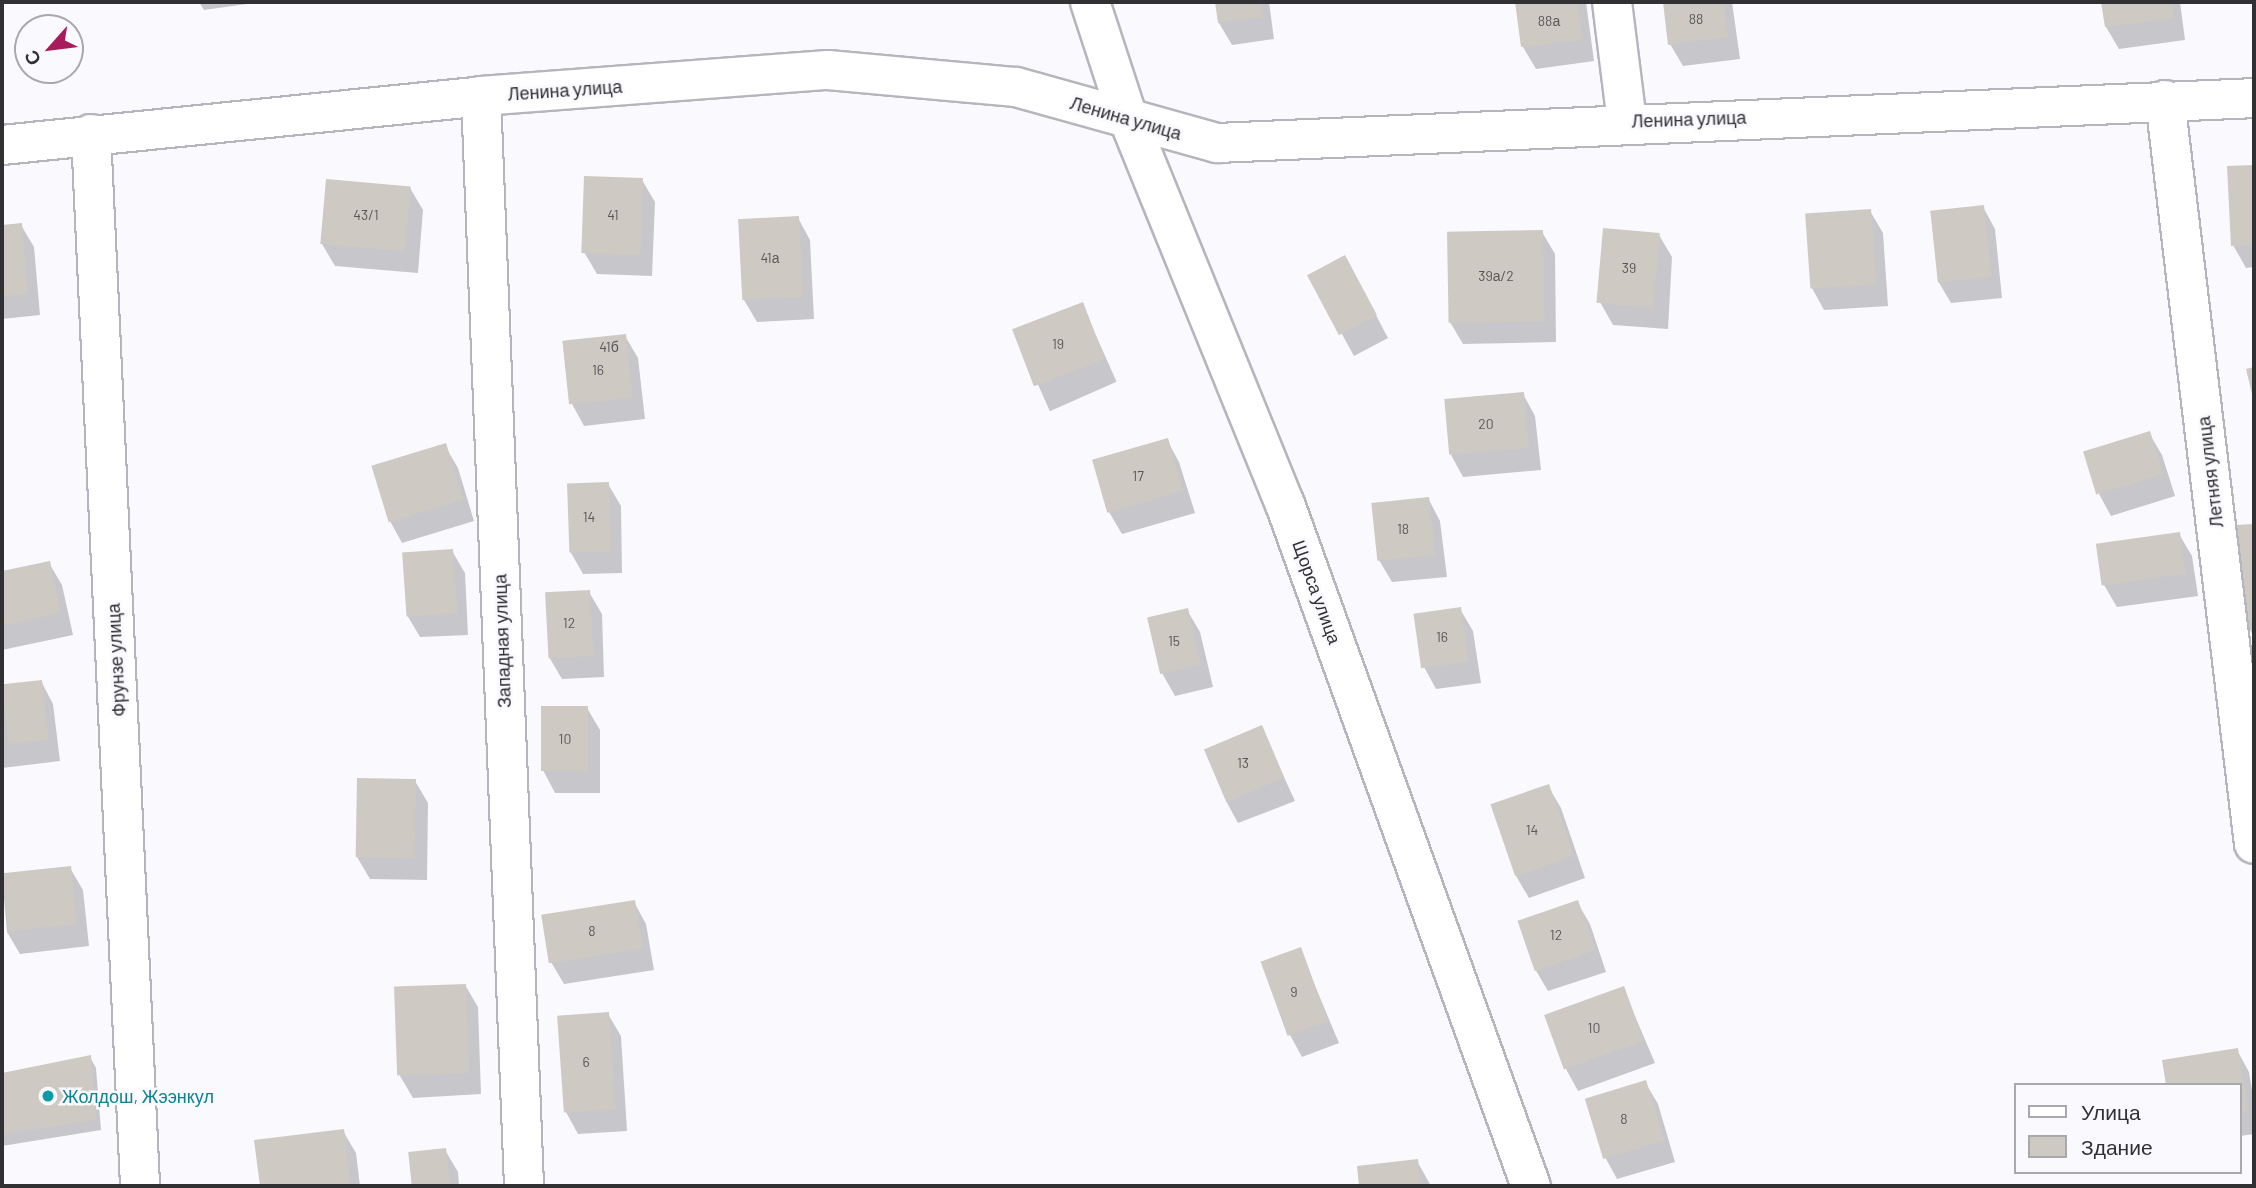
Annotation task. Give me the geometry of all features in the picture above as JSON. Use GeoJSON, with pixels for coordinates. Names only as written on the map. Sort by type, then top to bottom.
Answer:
{"type":"FeatureCollection","features":[{"type":"Feature","properties":{"kind":"street","name":"Щорса улица"},"geometry":{"type":"LineString","coordinates":[[1090,2],[1128,118],[1285,503],[1531,1186]]}},
{"type":"Feature","properties":{"kind":"street"},"geometry":{"type":"LineString","coordinates":[[1612,2],[1627,122]]}},
{"type":"Feature","properties":{"kind":"street","name":"Ленина улица"},"geometry":{"type":"LineString","coordinates":[[2,145],[481,96],[828,71],[1016,87],[1217,143],[1627,122],[2254,98]]}},
{"type":"Feature","properties":{"kind":"street","name":"Западная улица"},"geometry":{"type":"LineString","coordinates":[[481,96],[524,1186]]}},
{"type":"Feature","properties":{"kind":"street","name":"Летняя улица"},"geometry":{"type":"LineString","coordinates":[[2165,100],[2254,844]]}},
{"type":"Feature","properties":{"kind":"street","name":"Фрунзе улица"},"geometry":{"type":"LineString","coordinates":[[91,134],[140,1186]]}},
{"type":"Feature","properties":{"kind":"building"},"geometry":{"type":"Polygon","coordinates":[[[1215,2],[1261,2],[1263,17],[1218,23],[1215,2]]]}},
{"type":"Feature","properties":{"kind":"building"},"geometry":{"type":"Polygon","coordinates":[[[1515,2],[1577,2],[1583,40],[1521,47],[1515,2]]]}},
{"type":"Feature","properties":{"kind":"building"},"geometry":{"type":"Polygon","coordinates":[[[1663,2],[1724,2],[1728,37],[1668,45],[1663,2]]]}},
{"type":"Feature","properties":{"kind":"building"},"geometry":{"type":"Polygon","coordinates":[[[2101,2],[2171,2],[2174,18],[2105,27],[2101,2]]]}},
{"type":"Feature","properties":{"kind":"building"},"geometry":{"type":"Polygon","coordinates":[[[2254,165],[2254,245],[2231,246],[2227,166],[2254,165]]]}},
{"type":"Feature","properties":{"kind":"building"},"geometry":{"type":"Polygon","coordinates":[[[584,176],[643,178],[640,255],[581,253],[584,176]]]}},
{"type":"Feature","properties":{"kind":"building"},"geometry":{"type":"Polygon","coordinates":[[[326,179],[411,186],[405,251],[320,244],[326,179]]]}},
{"type":"Feature","properties":{"kind":"building"},"geometry":{"type":"Polygon","coordinates":[[[1984,205],[1992,277],[1938,282],[1930,211],[1984,205]]]}},
{"type":"Feature","properties":{"kind":"building"},"geometry":{"type":"Polygon","coordinates":[[[1871,209],[1876,284],[1810,288],[1805,214],[1871,209]]]}},
{"type":"Feature","properties":{"kind":"building"},"geometry":{"type":"Polygon","coordinates":[[[799,216],[803,297],[742,300],[738,219],[799,216]]]}},
{"type":"Feature","properties":{"kind":"building"},"geometry":{"type":"Polygon","coordinates":[[[22,223],[28,294],[2,296],[2,225],[22,223]]]}},
{"type":"Feature","properties":{"kind":"building"},"geometry":{"type":"Polygon","coordinates":[[[1603,228],[1660,233],[1653,308],[1596,303],[1603,228]]]}},
{"type":"Feature","properties":{"kind":"building"},"geometry":{"type":"Polygon","coordinates":[[[1543,230],[1545,321],[1449,323],[1447,232],[1543,230]]]}},
{"type":"Feature","properties":{"kind":"building"},"geometry":{"type":"Polygon","coordinates":[[[1345,255],[1377,315],[1339,335],[1307,275],[1345,255]]]}},
{"type":"Feature","properties":{"kind":"building"},"geometry":{"type":"Polygon","coordinates":[[[1083,302],[1105,359],[1034,386],[1012,329],[1083,302]]]}},
{"type":"Feature","properties":{"kind":"building"},"geometry":{"type":"Polygon","coordinates":[[[626,334],[633,398],[569,404],[562,341],[626,334]]]}},
{"type":"Feature","properties":{"kind":"building"},"geometry":{"type":"Polygon","coordinates":[[[2254,367],[2254,398],[2253,398],[2246,369],[2254,367]]]}},
{"type":"Feature","properties":{"kind":"building"},"geometry":{"type":"Polygon","coordinates":[[[1524,392],[1529,448],[1449,455],[1444,399],[1524,392]]]}},
{"type":"Feature","properties":{"kind":"building"},"geometry":{"type":"Polygon","coordinates":[[[2150,431],[2163,474],[2096,494],[2083,451],[2150,431]]]}},
{"type":"Feature","properties":{"kind":"building"},"geometry":{"type":"Polygon","coordinates":[[[1168,438],[1183,491],[1107,513],[1092,460],[1168,438]]]}},
{"type":"Feature","properties":{"kind":"building"},"geometry":{"type":"Polygon","coordinates":[[[446,443],[463,499],[389,522],[371,466],[446,443]]]}},
{"type":"Feature","properties":{"kind":"building"},"geometry":{"type":"Polygon","coordinates":[[[609,482],[611,551],[569,552],[567,483],[609,482]]]}},
{"type":"Feature","properties":{"kind":"building"},"geometry":{"type":"Polygon","coordinates":[[[1429,497],[1435,555],[1377,561],[1371,503],[1429,497]]]}},
{"type":"Feature","properties":{"kind":"building"},"geometry":{"type":"Polygon","coordinates":[[[2254,524],[2254,622],[2244,623],[2235,525],[2254,524]]]}},
{"type":"Feature","properties":{"kind":"building"},"geometry":{"type":"Polygon","coordinates":[[[2180,532],[2186,574],[2102,585],[2096,544],[2180,532]]]}},
{"type":"Feature","properties":{"kind":"building"},"geometry":{"type":"Polygon","coordinates":[[[453,549],[457,613],[407,616],[402,553],[453,549]]]}},
{"type":"Feature","properties":{"kind":"building"},"geometry":{"type":"Polygon","coordinates":[[[50,561],[61,613],[2,626],[2,571],[50,561]]]}},
{"type":"Feature","properties":{"kind":"building"},"geometry":{"type":"Polygon","coordinates":[[[590,590],[593,656],[549,658],[545,592],[590,590]]]}},
{"type":"Feature","properties":{"kind":"building"},"geometry":{"type":"Polygon","coordinates":[[[1461,607],[1469,661],[1421,668],[1413,614],[1461,607]]]}},
{"type":"Feature","properties":{"kind":"building"},"geometry":{"type":"Polygon","coordinates":[[[1188,608],[1201,665],[1160,674],[1147,617],[1188,608]]]}},
{"type":"Feature","properties":{"kind":"building"},"geometry":{"type":"Polygon","coordinates":[[[42,680],[48,740],[8,744],[2,684],[42,680]]]}},
{"type":"Feature","properties":{"kind":"building"},"geometry":{"type":"Polygon","coordinates":[[[541,706],[588,706],[588,771],[541,771],[541,706]]]}},
{"type":"Feature","properties":{"kind":"building"},"geometry":{"type":"Polygon","coordinates":[[[1262,725],[1284,777],[1226,802],[1204,750],[1262,725]]]}},
{"type":"Feature","properties":{"kind":"building"},"geometry":{"type":"Polygon","coordinates":[[[357,778],[416,779],[415,858],[356,857],[357,778]]]}},
{"type":"Feature","properties":{"kind":"building"},"geometry":{"type":"Polygon","coordinates":[[[1549,784],[1574,856],[1515,876],[1490,804],[1549,784]]]}},
{"type":"Feature","properties":{"kind":"building"},"geometry":{"type":"Polygon","coordinates":[[[71,866],[77,924],[8,931],[2,873],[71,866]]]}},
{"type":"Feature","properties":{"kind":"building"},"geometry":{"type":"Polygon","coordinates":[[[635,900],[643,948],[549,963],[541,915],[635,900]]]}},
{"type":"Feature","properties":{"kind":"building"},"geometry":{"type":"Polygon","coordinates":[[[1578,900],[1595,950],[1535,971],[1517,921],[1578,900]]]}},
{"type":"Feature","properties":{"kind":"building"},"geometry":{"type":"Polygon","coordinates":[[[1301,947],[1328,1021],[1288,1036],[1261,962],[1301,947]]]}},
{"type":"Feature","properties":{"kind":"building"},"geometry":{"type":"Polygon","coordinates":[[[466,984],[469,1073],[397,1075],[394,987],[466,984]]]}},
{"type":"Feature","properties":{"kind":"building"},"geometry":{"type":"Polygon","coordinates":[[[1624,986],[1644,1041],[1564,1070],[1544,1015],[1624,986]]]}},
{"type":"Feature","properties":{"kind":"building"},"geometry":{"type":"Polygon","coordinates":[[[609,1012],[616,1109],[564,1112],[557,1016],[609,1012]]]}},
{"type":"Feature","properties":{"kind":"building"},"geometry":{"type":"Polygon","coordinates":[[[2238,1048],[2248,1111],[2242,1112],[2242,1083],[2166,1083],[2162,1060],[2238,1048]]]}},
{"type":"Feature","properties":{"kind":"building","name":"Жолдош, Жээнкул"},"geometry":{"type":"Polygon","coordinates":[[[91,1055],[96,1120],[2,1134],[2,1073],[91,1055]]]}},
{"type":"Feature","properties":{"kind":"building"},"geometry":{"type":"Polygon","coordinates":[[[1646,1080],[1664,1140],[1603,1159],[1585,1099],[1646,1080]]]}},
{"type":"Feature","properties":{"kind":"building"},"geometry":{"type":"Polygon","coordinates":[[[344,1129],[351,1186],[260,1186],[254,1140],[344,1129]]]}},
{"type":"Feature","properties":{"kind":"building"},"geometry":{"type":"Polygon","coordinates":[[[446,1148],[450,1186],[412,1186],[408,1152],[446,1148]]]}},
{"type":"Feature","properties":{"kind":"building"},"geometry":{"type":"Polygon","coordinates":[[[1418,1159],[1421,1186],[1359,1186],[1357,1166],[1418,1159]]]}},
{"type":"Feature","properties":{"kind":"place","name":"Жолдош, Жээнкул"},"geometry":{"type":"Point","coordinates":[48,1096]}}]}
